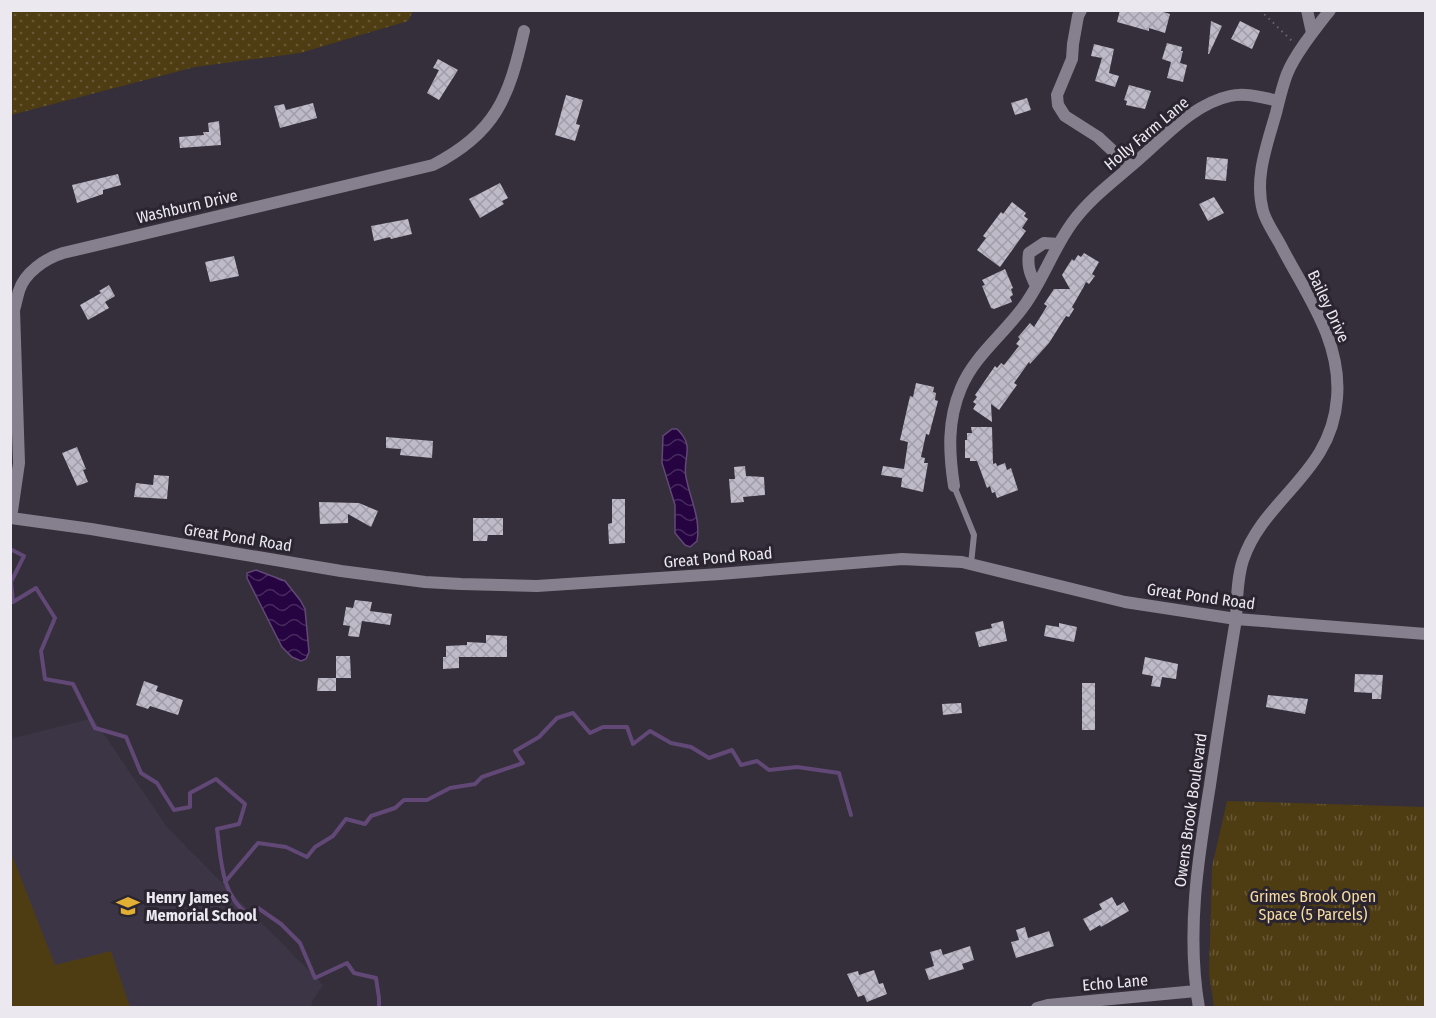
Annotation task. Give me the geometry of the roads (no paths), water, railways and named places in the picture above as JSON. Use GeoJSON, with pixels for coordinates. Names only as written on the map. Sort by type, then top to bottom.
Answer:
{"type":"FeatureCollection","features":[{"type":"Feature","properties":{"kind":"street"},"geometry":{"type":"LineString","coordinates":[[1081,10],[1072,44],[1072,59],[1057,95],[1058,105],[1065,116],[1098,137],[1130,167]]}},
{"type":"Feature","properties":{"kind":"street"},"geometry":{"type":"LineString","coordinates":[[1307,10],[1312,33]]}},
{"type":"Feature","properties":{"kind":"street","name":"Bailey Drive"},"geometry":{"type":"LineString","coordinates":[[1236,619],[1238,586],[1243,560],[1268,516],[1303,477],[1316,458],[1334,420],[1337,398],[1335,358],[1327,334],[1264,213],[1260,190],[1261,164],[1287,73],[1312,33],[1330,10]]}},
{"type":"Feature","properties":{"kind":"street","name":"Washburn Drive"},"geometry":{"type":"LineString","coordinates":[[10,518],[19,463],[14,310],[19,288],[35,268],[63,253],[432,165],[469,142],[489,124],[502,102],[514,73],[524,31]]}},
{"type":"Feature","properties":{"kind":"street","name":"Holly Farm Lane"},"geometry":{"type":"LineString","coordinates":[[954,486],[949,453],[950,435],[961,388],[973,366],[1024,305],[1059,244],[1084,208],[1190,116],[1212,102],[1227,96],[1243,94],[1279,101]]}},
{"type":"Feature","properties":{"kind":"street"},"geometry":{"type":"LineString","coordinates":[[1036,286],[1027,264],[1029,253],[1044,243],[1059,244]]}},
{"type":"Feature","properties":{"kind":"street","name":"Great Pond Road"},"geometry":{"type":"LineString","coordinates":[[10,518],[91,529],[341,571],[425,582],[461,584],[537,586],[902,559],[962,562],[1125,602],[1236,619],[1425,634]]}},
{"type":"Feature","properties":{"kind":"street","name":"Owens Brook Boulevard"},"geometry":{"type":"LineString","coordinates":[[1199,1008],[1192,928],[1198,863],[1236,619]]}},
{"type":"Feature","properties":{"kind":"street","name":"Echo Lane"},"geometry":{"type":"LineString","coordinates":[[1037,1008],[1048,1005],[1196,991]]}},
{"type":"Feature","properties":{"kind":"lane"},"geometry":{"type":"LineString","coordinates":[[954,486],[974,535],[971,564]]}},
{"type":"Feature","properties":{"kind":"water"},"geometry":{"type":"Polygon","coordinates":[[[672,429],[677,429],[683,435],[687,447],[686,477],[698,524],[697,541],[690,547],[685,545],[675,533],[675,505],[662,463],[663,436],[672,429]]]}},
{"type":"Feature","properties":{"kind":"water"},"geometry":{"type":"Polygon","coordinates":[[[256,570],[285,581],[300,600],[305,609],[309,652],[306,659],[301,661],[292,657],[282,647],[247,578],[247,573],[256,570]]]}},
{"type":"Feature","properties":{"kind":"waterway"},"geometry":{"type":"LineString","coordinates":[[10,549],[24,556],[11,582],[13,602],[36,588],[55,618],[41,651],[45,679],[73,684],[95,728],[126,737],[141,773],[157,783],[174,810],[190,807],[190,793],[216,779],[245,804],[239,824],[217,829],[221,864],[232,897],[248,914],[258,908],[281,924],[300,943],[315,978],[347,963],[354,973],[376,978],[379,1008]]}},
{"type":"Feature","properties":{"kind":"waterway"},"geometry":{"type":"LineString","coordinates":[[225,882],[258,843],[286,847],[307,857],[315,847],[333,836],[346,819],[365,824],[371,816],[395,808],[404,800],[427,800],[450,788],[475,784],[482,777],[523,763],[515,751],[539,737],[557,718],[573,713],[590,733],[603,727],[627,727],[633,744],[650,731],[671,743],[691,747],[709,758],[732,750],[741,765],[757,761],[769,770],[797,767],[839,773],[851,815]]}},
{"type":"Feature","properties":{"kind":"place","name":"Henry James Memorial School"},"geometry":{"type":"Point","coordinates":[128,906]}},
{"type":"Feature","properties":{"kind":"park label","name":"Grimes Brook Open Space (5 Parcels)"},"geometry":{"type":"Point","coordinates":[1313,905]}}]}
